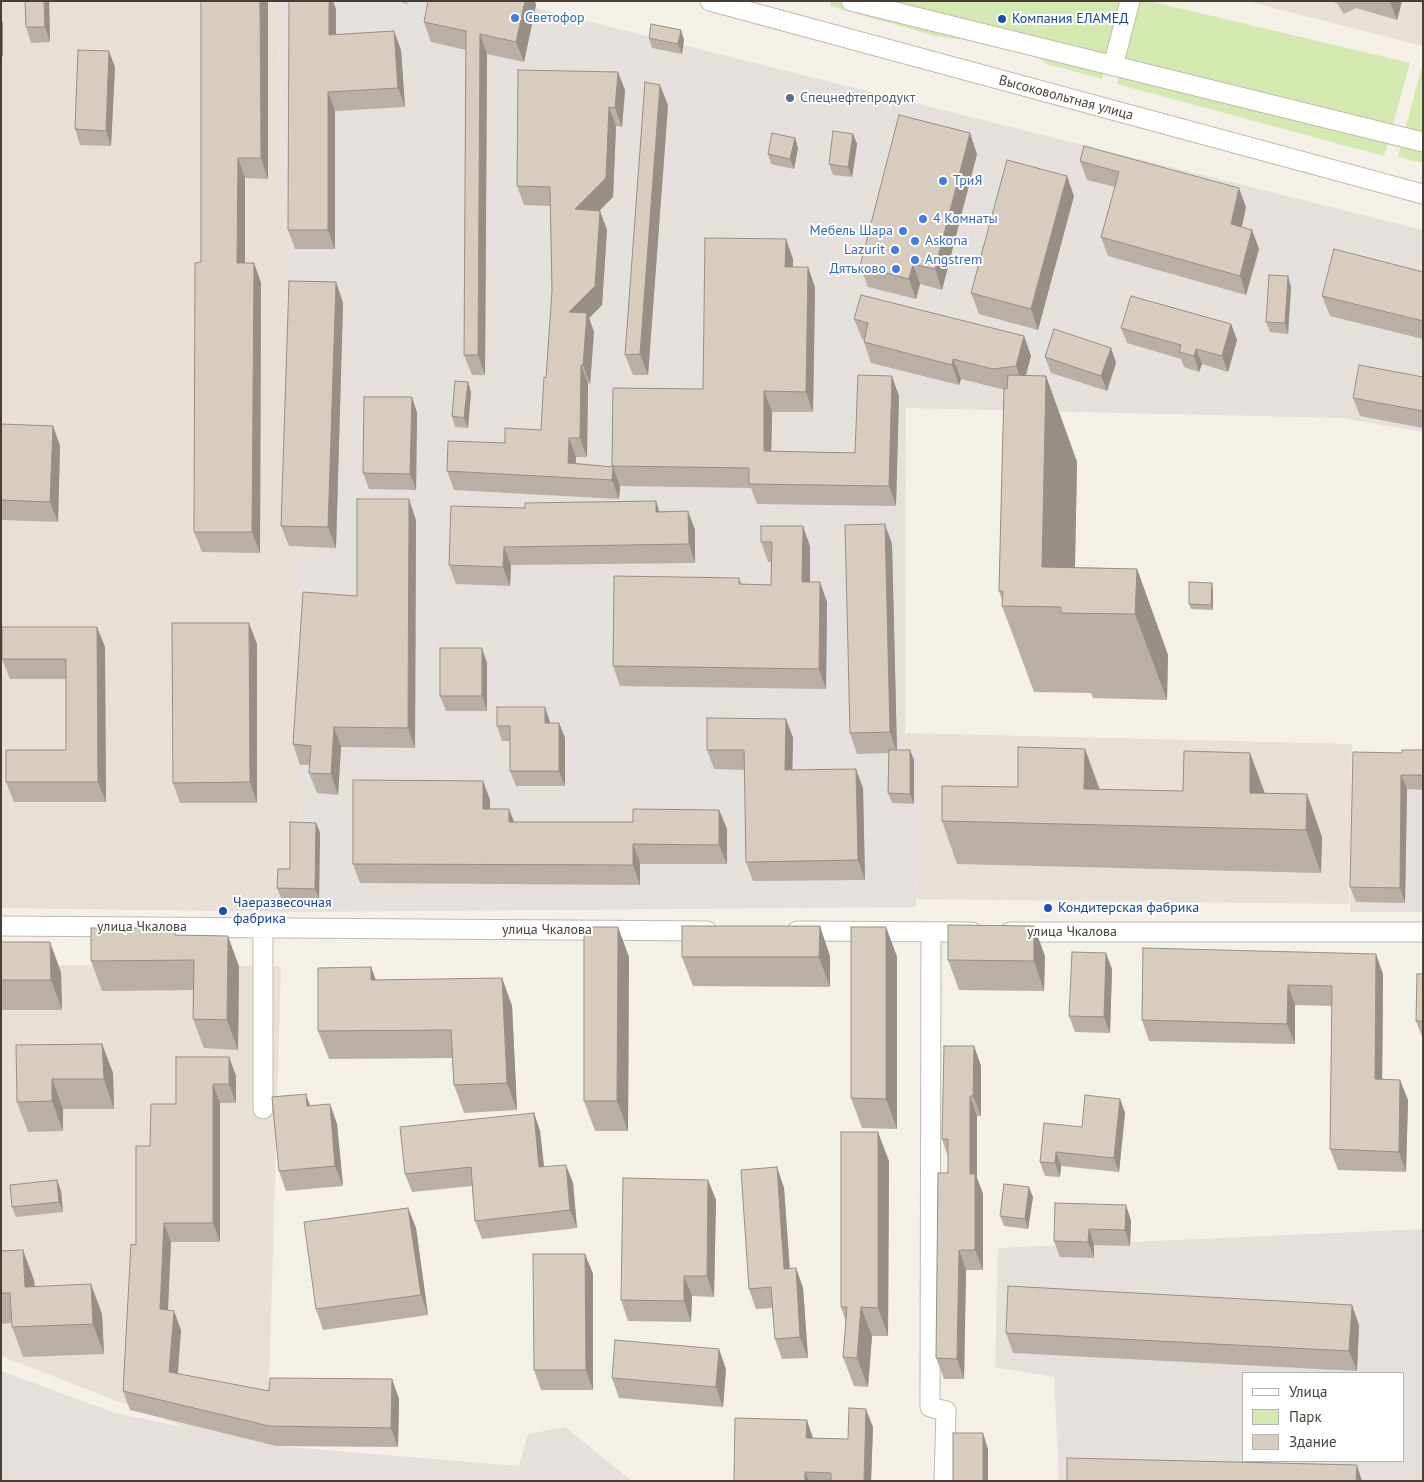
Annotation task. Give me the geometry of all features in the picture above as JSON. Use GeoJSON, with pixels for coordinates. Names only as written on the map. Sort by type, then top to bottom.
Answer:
{"type":"FeatureCollection","features":[{"type":"Feature","properties":{"kind":"street"},"geometry":{"type":"LineString","coordinates":[[851,1],[1423,142]]}},
{"type":"Feature","properties":{"kind":"street"},"geometry":{"type":"LineString","coordinates":[[1113,66],[1130,1]]}},
{"type":"Feature","properties":{"kind":"street","name":"Высоковольтная улица"},"geometry":{"type":"LineString","coordinates":[[715,3],[1423,194]]}},
{"type":"Feature","properties":{"kind":"street","name":"улица Чкалова"},"geometry":{"type":"LineString","coordinates":[[1,926],[724,931]]}},
{"type":"Feature","properties":{"kind":"street"},"geometry":{"type":"LineString","coordinates":[[263,928],[263,1109]]}},
{"type":"Feature","properties":{"kind":"street","name":"улица Чкалова"},"geometry":{"type":"LineString","coordinates":[[784,931],[1423,932]]}},
{"type":"Feature","properties":{"kind":"street"},"geometry":{"type":"LineString","coordinates":[[931,932],[930,1408],[946,1412],[944,1481]]}},
{"type":"Feature","properties":{"kind":"shaded area"},"geometry":{"type":"Polygon","coordinates":[[[1,1],[278,1],[303,912],[1,908],[1,1]]]}},
{"type":"Feature","properties":{"kind":"shaded area"},"geometry":{"type":"Polygon","coordinates":[[[278,1],[507,1],[1423,230],[1423,432],[1342,418],[906,408],[905,752],[920,753],[916,907],[303,912],[278,1]]]}},
{"type":"Feature","properties":{"kind":"shaded area"},"geometry":{"type":"Polygon","coordinates":[[[1247,1],[1423,1],[1423,46],[1247,1]]]}},
{"type":"Feature","properties":{"kind":"shaded area"},"geometry":{"type":"Polygon","coordinates":[[[905,733],[1352,744],[1349,904],[916,899],[920,753],[905,752],[905,733]]]}},
{"type":"Feature","properties":{"kind":"shaded area"},"geometry":{"type":"Polygon","coordinates":[[[1352,761],[1423,763],[1423,912],[1350,912],[1352,761]]]}},
{"type":"Feature","properties":{"kind":"shaded area"},"geometry":{"type":"Polygon","coordinates":[[[1,965],[281,966],[267,1459],[1,1356],[1,965]]]}},
{"type":"Feature","properties":{"kind":"shaded area"},"geometry":{"type":"Polygon","coordinates":[[[1423,1229],[1423,1481],[1059,1481],[1054,1377],[995,1367],[998,1248],[1423,1229]]]}},
{"type":"Feature","properties":{"kind":"shaded area"},"geometry":{"type":"Polygon","coordinates":[[[1,1371],[115,1413],[276,1446],[519,1466],[528,1434],[565,1427],[632,1481],[1,1481],[1,1371]]]}},
{"type":"Feature","properties":{"kind":"green space"},"geometry":{"type":"Polygon","coordinates":[[[831,1],[1121,1],[1102,79],[1047,64],[1034,54],[982,41],[939,37],[830,6],[831,1]]]}},
{"type":"Feature","properties":{"kind":"green space"},"geometry":{"type":"Polygon","coordinates":[[[1138,1],[1149,1],[1410,63],[1384,156],[1117,84],[1138,1]]]}},
{"type":"Feature","properties":{"kind":"green space"},"geometry":{"type":"Polygon","coordinates":[[[1423,62],[1423,163],[1398,157],[1423,62]]]}},
{"type":"Feature","properties":{"kind":"building"},"geometry":{"type":"Polygon","coordinates":[[[25,1],[44,1],[45,27],[26,27],[25,1]]]}},
{"type":"Feature","properties":{"kind":"building"},"geometry":{"type":"Polygon","coordinates":[[[201,1],[260,1],[261,158],[238,158],[237,263],[254,263],[252,532],[194,532],[195,263],[201,262],[201,1]]]}},
{"type":"Feature","properties":{"kind":"building"},"geometry":{"type":"Polygon","coordinates":[[[289,1],[329,1],[329,35],[394,31],[398,88],[328,92],[328,230],[288,230],[289,1]]]}},
{"type":"Feature","properties":{"kind":"building"},"geometry":{"type":"Polygon","coordinates":[[[428,1],[525,1],[516,42],[480,34],[478,355],[464,355],[466,31],[424,22],[428,1]]]}},
{"type":"Feature","properties":{"kind":"building"},"geometry":{"type":"Polygon","coordinates":[[[651,24],[681,30],[678,44],[649,38],[651,24]]]}},
{"type":"Feature","properties":{"kind":"building"},"geometry":{"type":"Polygon","coordinates":[[[78,50],[109,51],[106,131],[75,129],[78,50]]]}},
{"type":"Feature","properties":{"kind":"building"},"geometry":{"type":"Polygon","coordinates":[[[518,70],[618,72],[615,108],[609,107],[606,178],[575,209],[600,211],[595,286],[569,312],[587,313],[583,365],[581,365],[580,438],[569,438],[568,463],[613,467],[612,480],[447,471],[448,441],[505,443],[505,428],[541,430],[552,291],[550,187],[517,186],[518,70]]]}},
{"type":"Feature","properties":{"kind":"building"},"geometry":{"type":"Polygon","coordinates":[[[645,82],[660,85],[640,354],[625,355],[645,82]]]}},
{"type":"Feature","properties":{"kind":"building","name":"4 Комнаты"},"geometry":{"type":"Polygon","coordinates":[[[899,115],[970,133],[935,269],[913,264],[909,279],[860,266],[899,115]]]}},
{"type":"Feature","properties":{"kind":"building"},"geometry":{"type":"Polygon","coordinates":[[[833,131],[853,134],[848,167],[829,164],[833,131]]]}},
{"type":"Feature","properties":{"kind":"building"},"geometry":{"type":"Polygon","coordinates":[[[772,133],[795,138],[790,159],[768,154],[772,133]]]}},
{"type":"Feature","properties":{"kind":"building"},"geometry":{"type":"Polygon","coordinates":[[[1084,146],[1239,188],[1231,224],[1252,230],[1240,276],[1101,237],[1119,172],[1080,161],[1084,146]]]}},
{"type":"Feature","properties":{"kind":"building"},"geometry":{"type":"Polygon","coordinates":[[[1007,160],[1067,176],[1031,309],[971,293],[1007,160]]]}},
{"type":"Feature","properties":{"kind":"building"},"geometry":{"type":"Polygon","coordinates":[[[705,238],[786,239],[785,267],[808,267],[806,392],[764,391],[764,451],[855,453],[858,375],[892,376],[889,486],[749,484],[749,468],[612,466],[613,388],[703,389],[705,238]]]}},
{"type":"Feature","properties":{"kind":"building"},"geometry":{"type":"Polygon","coordinates":[[[1334,249],[1423,272],[1423,321],[1322,296],[1334,249]]]}},
{"type":"Feature","properties":{"kind":"building"},"geometry":{"type":"Polygon","coordinates":[[[1269,275],[1288,276],[1285,323],[1266,322],[1269,275]]]}},
{"type":"Feature","properties":{"kind":"building"},"geometry":{"type":"Polygon","coordinates":[[[289,281],[336,282],[328,527],[281,526],[289,281]]]}},
{"type":"Feature","properties":{"kind":"building"},"geometry":{"type":"Polygon","coordinates":[[[861,295],[1024,336],[1016,366],[993,369],[953,359],[952,365],[864,342],[868,323],[854,319],[861,295]]]}},
{"type":"Feature","properties":{"kind":"building"},"geometry":{"type":"Polygon","coordinates":[[[1131,296],[1231,324],[1222,356],[1196,349],[1194,356],[1179,352],[1181,345],[1121,328],[1131,296]]]}},
{"type":"Feature","properties":{"kind":"building"},"geometry":{"type":"Polygon","coordinates":[[[1054,329],[1111,348],[1101,376],[1045,357],[1054,329]]]}},
{"type":"Feature","properties":{"kind":"building"},"geometry":{"type":"Polygon","coordinates":[[[1359,365],[1423,377],[1423,411],[1353,398],[1359,365]]]}},
{"type":"Feature","properties":{"kind":"building"},"geometry":{"type":"Polygon","coordinates":[[[1008,375],[1046,376],[1042,567],[1137,569],[1135,614],[1061,613],[1061,607],[1002,606],[1003,591],[999,591],[1004,389],[1007,389],[1008,375]]]}},
{"type":"Feature","properties":{"kind":"building"},"geometry":{"type":"Polygon","coordinates":[[[455,381],[468,382],[464,418],[452,416],[455,381]]]}},
{"type":"Feature","properties":{"kind":"building"},"geometry":{"type":"Polygon","coordinates":[[[364,397],[412,397],[410,474],[363,473],[364,397]]]}},
{"type":"Feature","properties":{"kind":"building"},"geometry":{"type":"Polygon","coordinates":[[[1,424],[53,426],[50,502],[1,500],[1,424]]]}},
{"type":"Feature","properties":{"kind":"building"},"geometry":{"type":"Polygon","coordinates":[[[357,499],[409,499],[408,728],[334,727],[331,774],[309,773],[311,746],[293,744],[303,592],[357,596],[357,499]]]}},
{"type":"Feature","properties":{"kind":"building"},"geometry":{"type":"Polygon","coordinates":[[[656,501],[656,512],[688,511],[689,544],[504,547],[503,567],[449,565],[451,506],[525,508],[525,503],[656,501]]]}},
{"type":"Feature","properties":{"kind":"building"},"geometry":{"type":"Polygon","coordinates":[[[885,524],[890,732],[850,733],[845,525],[885,524]]]}},
{"type":"Feature","properties":{"kind":"building"},"geometry":{"type":"Polygon","coordinates":[[[761,526],[803,526],[802,582],[820,582],[819,669],[613,666],[614,576],[739,578],[739,584],[771,585],[772,542],[761,542],[761,526]]]}},
{"type":"Feature","properties":{"kind":"building"},"geometry":{"type":"Polygon","coordinates":[[[1189,582],[1212,583],[1211,605],[1189,604],[1189,582]]]}},
{"type":"Feature","properties":{"kind":"building"},"geometry":{"type":"Polygon","coordinates":[[[172,623],[249,623],[250,782],[173,783],[172,623]]]}},
{"type":"Feature","properties":{"kind":"building"},"geometry":{"type":"Polygon","coordinates":[[[2,627],[97,627],[98,782],[6,782],[6,750],[66,750],[66,659],[2,659],[2,627]]]}},
{"type":"Feature","properties":{"kind":"building"},"geometry":{"type":"Polygon","coordinates":[[[440,648],[482,648],[482,696],[440,696],[440,648]]]}},
{"type":"Feature","properties":{"kind":"building"},"geometry":{"type":"Polygon","coordinates":[[[497,707],[545,707],[545,723],[559,723],[559,771],[510,771],[510,726],[497,726],[497,707]]]}},
{"type":"Feature","properties":{"kind":"building"},"geometry":{"type":"Polygon","coordinates":[[[707,718],[786,719],[785,770],[856,769],[858,860],[746,862],[744,750],[707,750],[707,718]]]}},
{"type":"Feature","properties":{"kind":"building"},"geometry":{"type":"Polygon","coordinates":[[[1018,747],[1085,749],[1084,789],[1183,791],[1184,751],[1250,753],[1250,793],[1307,794],[1306,830],[942,821],[942,786],[1018,787],[1018,747]]]}},
{"type":"Feature","properties":{"kind":"building"},"geometry":{"type":"Polygon","coordinates":[[[889,750],[910,750],[910,794],[888,793],[889,750]]]}},
{"type":"Feature","properties":{"kind":"building"},"geometry":{"type":"Polygon","coordinates":[[[1402,750],[1423,750],[1423,775],[1401,775],[1400,888],[1350,887],[1353,752],[1402,753],[1402,750]]]}},
{"type":"Feature","properties":{"kind":"building"},"geometry":{"type":"Polygon","coordinates":[[[353,780],[483,781],[483,809],[509,809],[509,822],[633,822],[633,809],[719,810],[719,845],[633,844],[633,865],[353,864],[353,780]]]}},
{"type":"Feature","properties":{"kind":"building"},"geometry":{"type":"Polygon","coordinates":[[[290,822],[316,823],[315,889],[277,888],[278,869],[290,869],[290,822]]]}},
{"type":"Feature","properties":{"kind":"building"},"geometry":{"type":"Polygon","coordinates":[[[948,925],[1034,926],[1034,961],[948,960],[948,925]]]}},
{"type":"Feature","properties":{"kind":"building"},"geometry":{"type":"Polygon","coordinates":[[[682,926],[820,926],[819,957],[682,957],[682,926]]]}},
{"type":"Feature","properties":{"kind":"building"},"geometry":{"type":"Polygon","coordinates":[[[584,927],[618,927],[617,1101],[584,1101],[584,927]]]}},
{"type":"Feature","properties":{"kind":"building"},"geometry":{"type":"Polygon","coordinates":[[[851,927],[886,927],[886,1099],[851,1098],[851,927]]]}},
{"type":"Feature","properties":{"kind":"building"},"geometry":{"type":"Polygon","coordinates":[[[91,928],[175,928],[175,935],[228,936],[227,1020],[193,1019],[194,960],[91,961],[91,928]]]}},
{"type":"Feature","properties":{"kind":"building"},"geometry":{"type":"Polygon","coordinates":[[[1,942],[50,942],[51,980],[1,980],[1,942]]]}},
{"type":"Feature","properties":{"kind":"building"},"geometry":{"type":"Polygon","coordinates":[[[1143,948],[1376,954],[1375,1079],[1400,1080],[1399,1152],[1330,1149],[1332,986],[1288,985],[1287,1024],[1142,1020],[1143,948]]]}},
{"type":"Feature","properties":{"kind":"building"},"geometry":{"type":"Polygon","coordinates":[[[1072,952],[1106,953],[1104,1017],[1069,1016],[1072,952]]]}},
{"type":"Feature","properties":{"kind":"building"},"geometry":{"type":"Polygon","coordinates":[[[371,967],[371,980],[502,978],[507,1083],[454,1085],[451,1030],[318,1031],[318,968],[371,967]]]}},
{"type":"Feature","properties":{"kind":"building"},"geometry":{"type":"Polygon","coordinates":[[[1417,974],[1423,974],[1423,1021],[1416,1021],[1417,974]]]}},
{"type":"Feature","properties":{"kind":"building"},"geometry":{"type":"Polygon","coordinates":[[[102,1044],[104,1079],[52,1079],[52,1101],[17,1102],[16,1045],[102,1044]]]}},
{"type":"Feature","properties":{"kind":"building"},"geometry":{"type":"Polygon","coordinates":[[[944,1046],[974,1046],[973,1096],[970,1096],[970,1174],[975,1174],[975,1250],[959,1250],[957,1359],[936,1358],[938,1173],[948,1173],[948,1139],[942,1139],[944,1046]]]}},
{"type":"Feature","properties":{"kind":"building"},"geometry":{"type":"Polygon","coordinates":[[[176,1057],[229,1057],[229,1084],[213,1084],[213,1223],[164,1223],[160,1309],[174,1311],[169,1372],[269,1391],[270,1378],[392,1379],[391,1428],[269,1426],[123,1391],[131,1244],[136,1245],[136,1146],[150,1146],[151,1104],[176,1104],[176,1057]]]}},
{"type":"Feature","properties":{"kind":"building"},"geometry":{"type":"Polygon","coordinates":[[[306,1094],[307,1106],[330,1104],[335,1166],[279,1171],[272,1097],[306,1094]]]}},
{"type":"Feature","properties":{"kind":"building"},"geometry":{"type":"Polygon","coordinates":[[[1085,1095],[1120,1099],[1114,1158],[1056,1152],[1055,1163],[1040,1162],[1044,1123],[1082,1127],[1085,1095]]]}},
{"type":"Feature","properties":{"kind":"building"},"geometry":{"type":"Polygon","coordinates":[[[534,1113],[539,1167],[566,1165],[570,1210],[475,1221],[471,1167],[405,1174],[400,1127],[534,1113]]]}},
{"type":"Feature","properties":{"kind":"building"},"geometry":{"type":"Polygon","coordinates":[[[841,1132],[878,1132],[878,1308],[861,1307],[857,1358],[843,1357],[847,1307],[841,1307],[841,1132]]]}},
{"type":"Feature","properties":{"kind":"building"},"geometry":{"type":"Polygon","coordinates":[[[777,1167],[784,1269],[796,1268],[800,1337],[775,1339],[771,1287],[749,1289],[741,1170],[777,1167]]]}},
{"type":"Feature","properties":{"kind":"building"},"geometry":{"type":"Polygon","coordinates":[[[623,1178],[708,1180],[707,1276],[684,1276],[684,1301],[621,1300],[623,1178]]]}},
{"type":"Feature","properties":{"kind":"building"},"geometry":{"type":"Polygon","coordinates":[[[57,1180],[59,1202],[12,1207],[10,1185],[57,1180]]]}},
{"type":"Feature","properties":{"kind":"building"},"geometry":{"type":"Polygon","coordinates":[[[1004,1184],[1029,1187],[1025,1219],[1000,1216],[1004,1184]]]}},
{"type":"Feature","properties":{"kind":"building"},"geometry":{"type":"Polygon","coordinates":[[[1055,1203],[1126,1205],[1125,1230],[1089,1229],[1088,1242],[1054,1241],[1055,1203]]]}},
{"type":"Feature","properties":{"kind":"building"},"geometry":{"type":"Polygon","coordinates":[[[408,1208],[421,1295],[316,1309],[304,1222],[408,1208]]]}},
{"type":"Feature","properties":{"kind":"building"},"geometry":{"type":"Polygon","coordinates":[[[23,1250],[25,1287],[91,1284],[93,1324],[12,1327],[10,1293],[1,1293],[1,1251],[23,1250]]]}},
{"type":"Feature","properties":{"kind":"building"},"geometry":{"type":"Polygon","coordinates":[[[533,1254],[585,1254],[586,1370],[534,1370],[533,1254]]]}},
{"type":"Feature","properties":{"kind":"building"},"geometry":{"type":"Polygon","coordinates":[[[1008,1286],[1352,1305],[1349,1351],[1006,1333],[1008,1286]]]}},
{"type":"Feature","properties":{"kind":"building"},"geometry":{"type":"Polygon","coordinates":[[[615,1340],[719,1349],[716,1387],[612,1378],[615,1340]]]}},
{"type":"Feature","properties":{"kind":"building"},"geometry":{"type":"Polygon","coordinates":[[[849,1408],[866,1409],[864,1481],[831,1481],[831,1473],[805,1472],[805,1481],[734,1481],[735,1418],[807,1420],[806,1438],[848,1439],[849,1408]]]}},
{"type":"Feature","properties":{"kind":"building"},"geometry":{"type":"Polygon","coordinates":[[[953,1433],[983,1433],[983,1481],[953,1481],[953,1433]]]}},
{"type":"Feature","properties":{"kind":"building"},"geometry":{"type":"Polygon","coordinates":[[[1067,1458],[1357,1465],[1356,1481],[1067,1481],[1067,1458]]]}},
{"type":"Feature","properties":{"kind":"place","name":"Светофор"},"geometry":{"type":"Point","coordinates":[515,18]}},
{"type":"Feature","properties":{"kind":"place","name":"Компания ЕЛАМЕД"},"geometry":{"type":"Point","coordinates":[1002,19]}},
{"type":"Feature","properties":{"kind":"place","name":"Спецнефтепродукт"},"geometry":{"type":"Point","coordinates":[790,98]}},
{"type":"Feature","properties":{"kind":"place","name":"ТриЯ"},"geometry":{"type":"Point","coordinates":[943,181]}},
{"type":"Feature","properties":{"kind":"place","name":"4 Комнаты"},"geometry":{"type":"Point","coordinates":[923,219]}},
{"type":"Feature","properties":{"kind":"place","name":"Мебель Шара"},"geometry":{"type":"Point","coordinates":[903,231]}},
{"type":"Feature","properties":{"kind":"place","name":"Askona"},"geometry":{"type":"Point","coordinates":[915,241]}},
{"type":"Feature","properties":{"kind":"place","name":"Lazurit"},"geometry":{"type":"Point","coordinates":[895,250]}},
{"type":"Feature","properties":{"kind":"place","name":"Angstrem"},"geometry":{"type":"Point","coordinates":[915,260]}},
{"type":"Feature","properties":{"kind":"place","name":"Дятьково"},"geometry":{"type":"Point","coordinates":[896,269]}},
{"type":"Feature","properties":{"kind":"place","name":"Кондитерская фабрика"},"geometry":{"type":"Point","coordinates":[1048,908]}},
{"type":"Feature","properties":{"kind":"place","name":"Чаеразвесочная фабрика"},"geometry":{"type":"Point","coordinates":[223,911]}}]}
